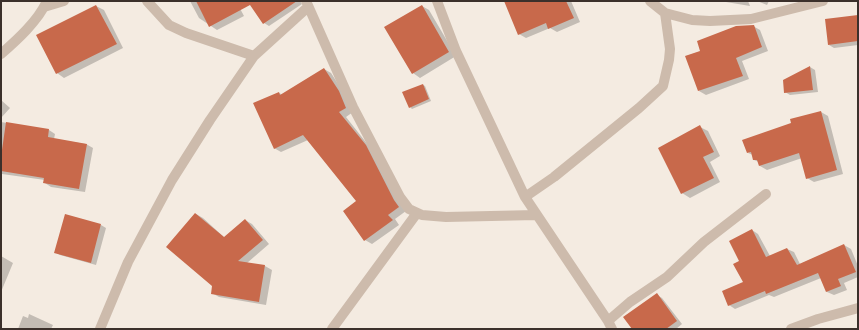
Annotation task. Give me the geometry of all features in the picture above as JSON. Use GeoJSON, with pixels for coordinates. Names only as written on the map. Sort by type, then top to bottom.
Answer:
{"type":"FeatureCollection","features":[{"type":"Feature","properties":{"kind":"street"},"geometry":{"type":"LineString","coordinates":[[1,54],[20,37],[46,4],[64,1]]}},
{"type":"Feature","properties":{"kind":"street"},"geometry":{"type":"LineString","coordinates":[[147,1],[169,25],[186,33],[254,56]]}},
{"type":"Feature","properties":{"kind":"street"},"geometry":{"type":"LineString","coordinates":[[437,1],[456,51],[525,197],[610,325],[630,302],[667,278],[704,242],[766,194]]}},
{"type":"Feature","properties":{"kind":"street"},"geometry":{"type":"LineString","coordinates":[[650,1],[665,13],[692,20],[710,21],[751,19],[823,1]]}},
{"type":"Feature","properties":{"kind":"street"},"geometry":{"type":"LineString","coordinates":[[100,329],[128,262],[172,180],[210,120],[254,56],[307,4],[353,107],[400,197],[409,209],[422,216],[446,217],[536,215]]}},
{"type":"Feature","properties":{"kind":"street"},"geometry":{"type":"LineString","coordinates":[[525,197],[554,177],[639,108],[663,86],[670,49],[665,13]]}},
{"type":"Feature","properties":{"kind":"street"},"geometry":{"type":"LineString","coordinates":[[332,329],[417,213]]}},
{"type":"Feature","properties":{"kind":"street"},"geometry":{"type":"LineString","coordinates":[[791,329],[858,308]]}},
{"type":"Feature","properties":{"kind":"building"},"geometry":{"type":"Polygon","coordinates":[[[196,1],[297,1],[263,24],[250,5],[209,27],[196,1]]]}},
{"type":"Feature","properties":{"kind":"building"},"geometry":{"type":"Polygon","coordinates":[[[504,1],[566,1],[574,18],[548,29],[546,23],[518,35],[504,1]]]}},
{"type":"Feature","properties":{"kind":"building"},"geometry":{"type":"Polygon","coordinates":[[[96,5],[117,44],[56,74],[36,35],[96,5]]]}},
{"type":"Feature","properties":{"kind":"building"},"geometry":{"type":"Polygon","coordinates":[[[422,5],[449,52],[412,74],[384,27],[422,5]]]}},
{"type":"Feature","properties":{"kind":"building"},"geometry":{"type":"Polygon","coordinates":[[[858,15],[858,41],[828,45],[825,19],[858,15]]]}},
{"type":"Feature","properties":{"kind":"building"},"geometry":{"type":"Polygon","coordinates":[[[754,25],[762,47],[736,58],[743,76],[698,91],[685,56],[700,51],[697,41],[736,26],[754,25]]]}},
{"type":"Feature","properties":{"kind":"building"},"geometry":{"type":"Polygon","coordinates":[[[810,66],[813,90],[784,93],[783,80],[810,66]]]}},
{"type":"Feature","properties":{"kind":"building"},"geometry":{"type":"Polygon","coordinates":[[[324,68],[339,91],[346,108],[339,112],[366,145],[399,207],[388,215],[393,220],[364,241],[343,211],[356,201],[303,135],[274,149],[253,103],[279,92],[280,95],[324,68]]]}},
{"type":"Feature","properties":{"kind":"building"},"geometry":{"type":"Polygon","coordinates":[[[423,84],[429,99],[409,108],[402,92],[423,84]]]}},
{"type":"Feature","properties":{"kind":"building"},"geometry":{"type":"Polygon","coordinates":[[[821,111],[837,170],[806,179],[799,153],[759,166],[757,160],[753,160],[751,152],[747,153],[742,140],[791,123],[790,119],[821,111]]]}},
{"type":"Feature","properties":{"kind":"building"},"geometry":{"type":"Polygon","coordinates":[[[6,122],[49,129],[48,137],[87,144],[79,189],[43,183],[44,178],[1,171],[1,157],[6,122]]]}},
{"type":"Feature","properties":{"kind":"building"},"geometry":{"type":"Polygon","coordinates":[[[700,125],[714,152],[703,157],[714,178],[681,194],[658,148],[700,125]]]}},
{"type":"Feature","properties":{"kind":"building"},"geometry":{"type":"Polygon","coordinates":[[[195,213],[224,237],[245,219],[263,240],[238,261],[265,265],[259,302],[211,294],[212,286],[166,247],[195,213]]]}},
{"type":"Feature","properties":{"kind":"building"},"geometry":{"type":"Polygon","coordinates":[[[65,214],[101,224],[91,263],[54,253],[65,214]]]}},
{"type":"Feature","properties":{"kind":"building"},"geometry":{"type":"Polygon","coordinates":[[[752,229],[766,257],[787,248],[797,265],[844,244],[856,272],[838,279],[841,286],[826,292],[818,273],[766,294],[765,291],[728,306],[722,291],[743,282],[733,264],[739,261],[729,241],[752,229]]]}},
{"type":"Feature","properties":{"kind":"building"},"geometry":{"type":"Polygon","coordinates":[[[657,293],[677,321],[666,329],[632,329],[623,317],[657,293]]]}}]}
